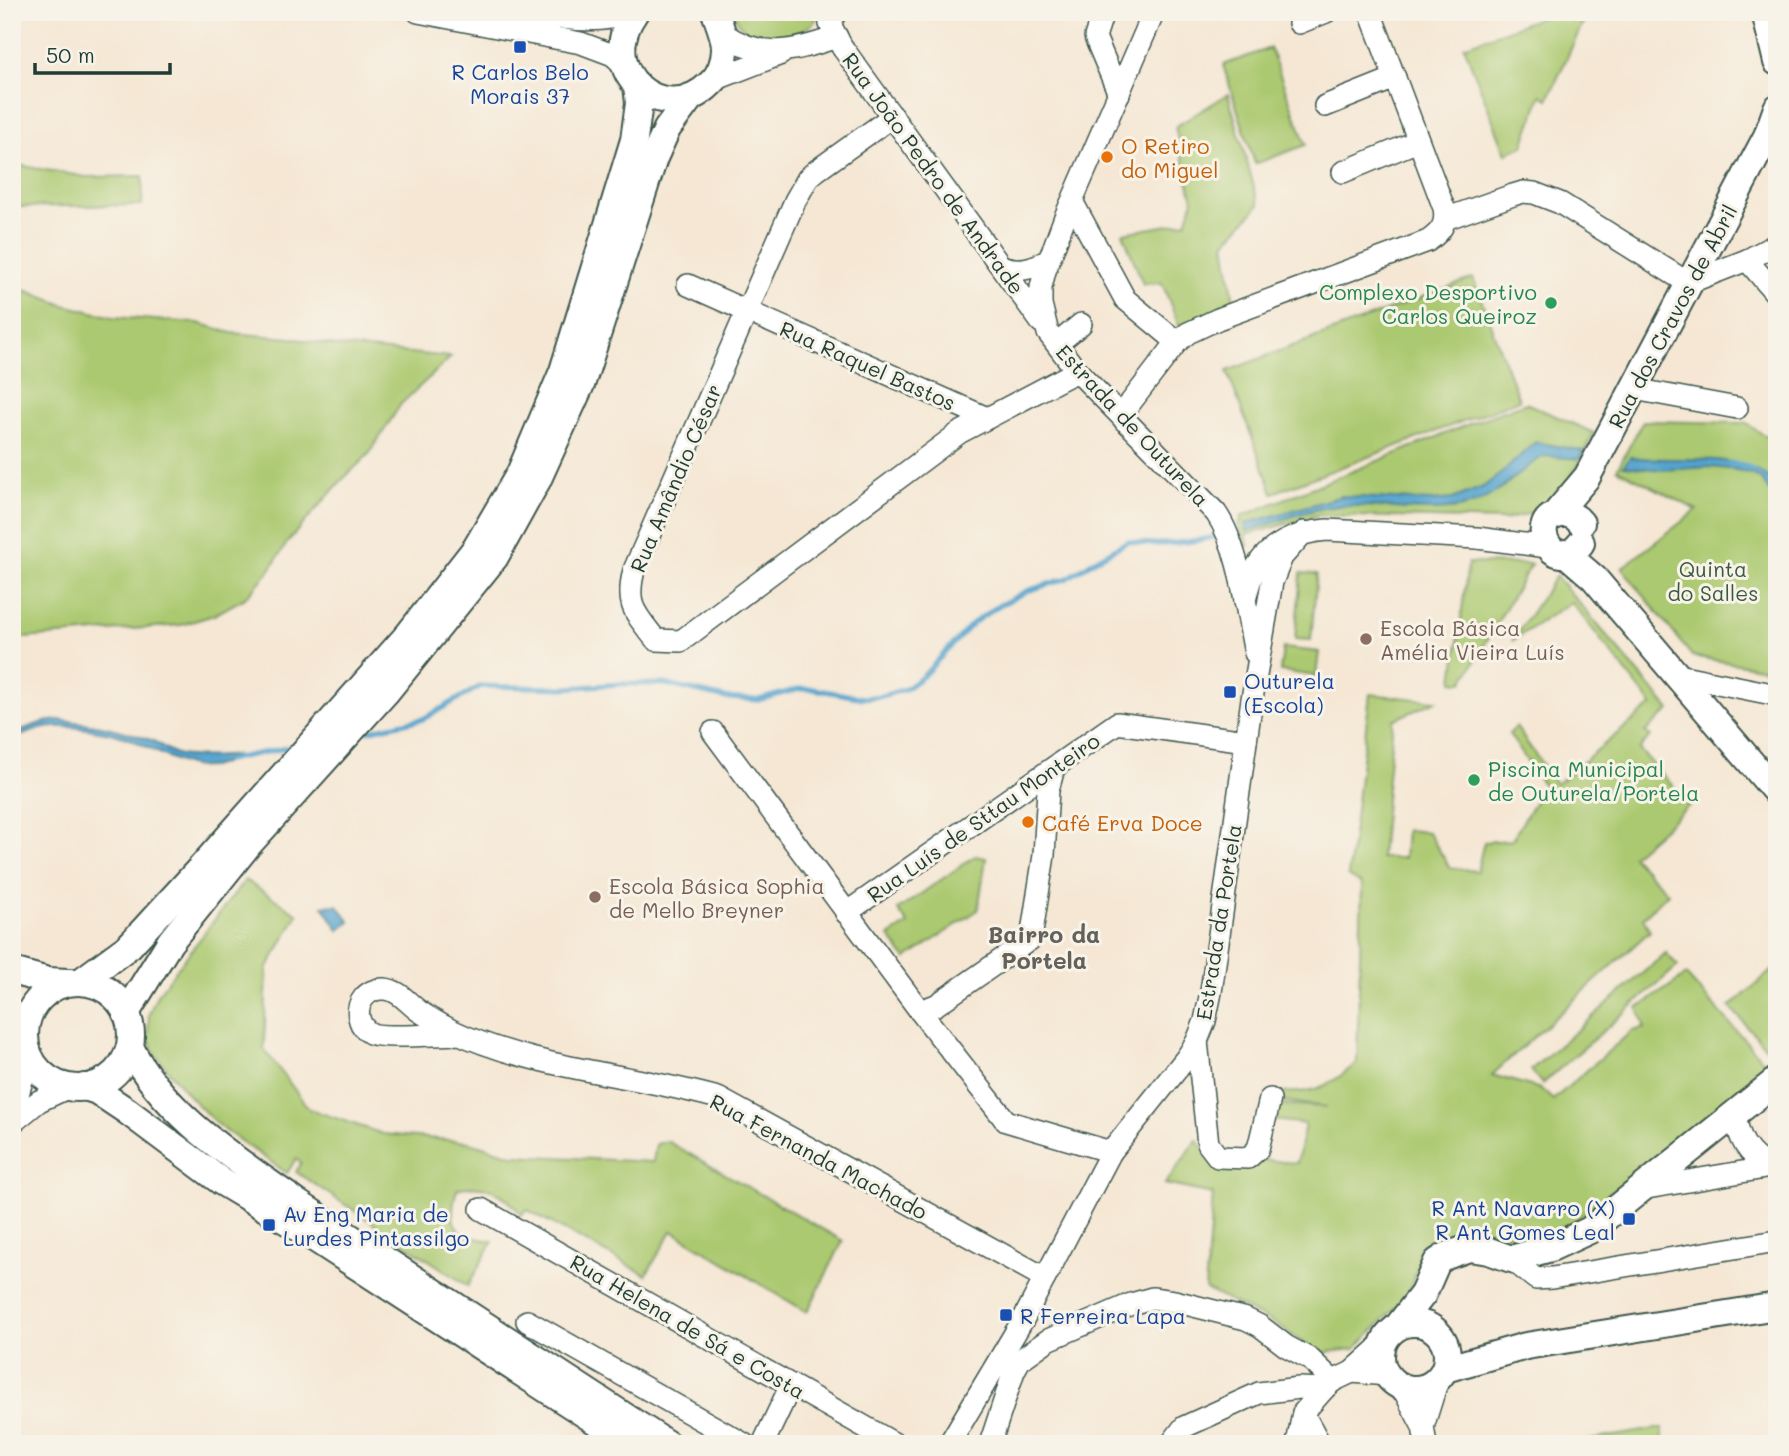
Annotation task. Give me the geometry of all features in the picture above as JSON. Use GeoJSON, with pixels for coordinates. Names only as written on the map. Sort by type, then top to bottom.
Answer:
{"type":"FeatureCollection","features":[{"type":"Feature","properties":{"kind":"street"},"geometry":{"type":"LineString","coordinates":[[418,12],[481,18],[581,43],[612,55],[657,97],[668,100],[691,97],[715,80],[837,37]]}},
{"type":"Feature","properties":{"kind":"street"},"geometry":{"type":"LineString","coordinates":[[520,12],[578,20],[622,17],[635,12]]}},
{"type":"Feature","properties":{"kind":"street"},"geometry":{"type":"LineString","coordinates":[[12,1117],[24,1073],[21,1031],[31,1009],[43,994],[59,985],[74,982],[129,946],[199,871],[408,635],[476,548],[520,473],[564,371],[634,139],[639,103],[622,37],[635,12]]}},
{"type":"Feature","properties":{"kind":"street","name":"Rua João Pedro de Andrade"},"geometry":{"type":"LineString","coordinates":[[836,12],[830,24],[837,37],[1053,339]]}},
{"type":"Feature","properties":{"kind":"street"},"geometry":{"type":"LineString","coordinates":[[1103,12],[1095,37],[1119,94]]}},
{"type":"Feature","properties":{"kind":"street","name":"Estrada de Outurela"},"geometry":{"type":"LineString","coordinates":[[1154,12],[1049,260],[1041,287],[1041,304],[1053,339],[1077,371],[1216,513],[1226,527],[1233,548],[1257,666]]}},
{"type":"Feature","properties":{"kind":"street"},"geometry":{"type":"LineString","coordinates":[[1299,23],[1326,12]]}},
{"type":"Feature","properties":{"kind":"street"},"geometry":{"type":"LineString","coordinates":[[1125,421],[1125,411],[1131,402],[1177,342],[1188,333],[1218,319],[1428,241],[1440,232],[1445,219],[1444,208],[1370,12]]}},
{"type":"Feature","properties":{"kind":"street"},"geometry":{"type":"LineString","coordinates":[[1765,12],[1777,62]]}},
{"type":"Feature","properties":{"kind":"street"},"geometry":{"type":"LineString","coordinates":[[716,19],[739,44],[775,51],[794,50]]}},
{"type":"Feature","properties":{"kind":"street"},"geometry":{"type":"LineString","coordinates":[[715,80],[725,49],[716,19]]}},
{"type":"Feature","properties":{"kind":"street"},"geometry":{"type":"LineString","coordinates":[[1325,106],[1395,78]]}},
{"type":"Feature","properties":{"kind":"street"},"geometry":{"type":"LineString","coordinates":[[126,1013],[170,942],[248,845],[386,692],[495,557],[537,481],[582,382],[654,158],[667,130],[691,97]]}},
{"type":"Feature","properties":{"kind":"street","name":"Rua dos Cravos de Abril"},"geometry":{"type":"LineString","coordinates":[[1552,517],[1587,477],[1767,136],[1777,108]]}},
{"type":"Feature","properties":{"kind":"street","name":"Rua Amândio César"},"geometry":{"type":"LineString","coordinates":[[893,116],[808,178],[795,201],[634,570],[629,590],[634,613],[656,640],[681,640],[959,433],[1077,371]]}},
{"type":"Feature","properties":{"kind":"street"},"geometry":{"type":"LineString","coordinates":[[1343,172],[1418,141]]}},
{"type":"Feature","properties":{"kind":"street"},"geometry":{"type":"LineString","coordinates":[[1445,219],[1523,192],[1534,193],[1560,203],[1688,283],[1747,260],[1777,244]]}},
{"type":"Feature","properties":{"kind":"street"},"geometry":{"type":"LineString","coordinates":[[1073,203],[1125,299],[1177,342]]}},
{"type":"Feature","properties":{"kind":"street"},"geometry":{"type":"LineString","coordinates":[[1001,266],[1010,270],[1027,269],[1049,260]]}},
{"type":"Feature","properties":{"kind":"street"},"geometry":{"type":"LineString","coordinates":[[1747,260],[1777,295]]}},
{"type":"Feature","properties":{"kind":"street","name":"Rua Raquel Bastos"},"geometry":{"type":"LineString","coordinates":[[688,285],[987,418]]}},
{"type":"Feature","properties":{"kind":"street"},"geometry":{"type":"LineString","coordinates":[[1053,339],[1081,324]]}},
{"type":"Feature","properties":{"kind":"street"},"geometry":{"type":"LineString","coordinates":[[1634,389],[1737,408]]}},
{"type":"Feature","properties":{"kind":"street"},"geometry":{"type":"LineString","coordinates":[[1569,541],[1587,477]]}},
{"type":"Feature","properties":{"kind":"street"},"geometry":{"type":"LineString","coordinates":[[1477,538],[1518,532],[1552,517],[1566,513],[1572,515],[1569,541],[1594,578],[1777,793]]}},
{"type":"Feature","properties":{"kind":"street"},"geometry":{"type":"LineString","coordinates":[[1269,562],[1262,556],[1278,545],[1304,532],[1327,530],[1569,541]]}},
{"type":"Feature","properties":{"kind":"street"},"geometry":{"type":"LineString","coordinates":[[1233,548],[1246,560],[1269,562]]}},
{"type":"Feature","properties":{"kind":"street"},"geometry":{"type":"LineString","coordinates":[[1244,603],[1252,574],[1269,562]]}},
{"type":"Feature","properties":{"kind":"street","name":"Estrada da Portela"},"geometry":{"type":"LineString","coordinates":[[949,1444],[1024,1318],[1111,1152],[1187,1057],[1205,1021],[1257,666],[1272,582],[1269,562]]}},
{"type":"Feature","properties":{"kind":"street"},"geometry":{"type":"LineString","coordinates":[[1678,675],[1777,695]]}},
{"type":"Feature","properties":{"kind":"street","name":"Rua Luís de Sttau Monteiro"},"geometry":{"type":"LineString","coordinates":[[846,913],[1117,723],[1246,740]]}},
{"type":"Feature","properties":{"kind":"street"},"geometry":{"type":"LineString","coordinates":[[713,732],[846,913],[1006,1121],[1111,1152]]}},
{"type":"Feature","properties":{"kind":"street"},"geometry":{"type":"LineString","coordinates":[[920,1011],[936,1005],[1031,939],[1044,855],[1048,790],[1054,768]]}},
{"type":"Feature","properties":{"kind":"street"},"geometry":{"type":"LineString","coordinates":[[12,971],[48,981],[90,983],[104,988],[119,1000],[131,1031],[130,1047],[122,1065],[109,1079],[92,1087],[76,1088],[39,1101],[12,1122]]}},
{"type":"Feature","properties":{"kind":"street"},"geometry":{"type":"LineString","coordinates":[[21,1031],[33,1065],[50,1081],[97,1091],[222,1182],[297,1227],[631,1444]]}},
{"type":"Feature","properties":{"kind":"street","name":"Rua Fernanda Machado"},"geometry":{"type":"LineString","coordinates":[[460,1034],[550,1064],[684,1088],[718,1098],[1045,1278]]}},
{"type":"Feature","properties":{"kind":"street"},"geometry":{"type":"LineString","coordinates":[[1197,1041],[1208,1144],[1219,1157],[1248,1158],[1258,1149],[1270,1098]]}},
{"type":"Feature","properties":{"kind":"street"},"geometry":{"type":"LineString","coordinates":[[130,1047],[142,1068],[181,1113],[237,1160],[308,1210],[667,1444]]}},
{"type":"Feature","properties":{"kind":"street"},"geometry":{"type":"LineString","coordinates":[[1511,1259],[1551,1248],[1590,1230],[1777,1080]]}},
{"type":"Feature","properties":{"kind":"street"},"geometry":{"type":"LineString","coordinates":[[1735,1113],[1738,1131],[1751,1154],[1773,1166]]}},
{"type":"Feature","properties":{"kind":"street"},"geometry":{"type":"LineString","coordinates":[[1641,1189],[1773,1166]]}},
{"type":"Feature","properties":{"kind":"street","name":"Rua Helena de Sá e Costa"},"geometry":{"type":"LineString","coordinates":[[481,1209],[895,1444]]}},
{"type":"Feature","properties":{"kind":"street"},"geometry":{"type":"LineString","coordinates":[[1297,1444],[1303,1413],[1390,1335],[1423,1294],[1437,1262],[1457,1251],[1469,1248],[1489,1251],[1511,1259],[1535,1279],[1777,1241]]}},
{"type":"Feature","properties":{"kind":"street"},"geometry":{"type":"LineString","coordinates":[[1423,1294],[1436,1333],[1447,1350],[1424,1435]]}},
{"type":"Feature","properties":{"kind":"street"},"geometry":{"type":"LineString","coordinates":[[990,1444],[1020,1360],[1048,1340],[1131,1304],[1152,1298],[1246,1319],[1310,1359],[1336,1381]]}},
{"type":"Feature","properties":{"kind":"street"},"geometry":{"type":"LineString","coordinates":[[1171,1444],[1184,1427],[1259,1393],[1336,1381],[1394,1381],[1422,1389],[1441,1374],[1508,1350],[1777,1306]]}},
{"type":"Feature","properties":{"kind":"street"},"geometry":{"type":"LineString","coordinates":[[1024,1318],[1048,1340]]}},
{"type":"Feature","properties":{"kind":"street"},"geometry":{"type":"LineString","coordinates":[[527,1321],[744,1444]]}},
{"type":"Feature","properties":{"kind":"street"},"geometry":{"type":"LineString","coordinates":[[1390,1335],[1419,1322],[1436,1333],[1508,1350]]}},
{"type":"Feature","properties":{"kind":"street"},"geometry":{"type":"LineString","coordinates":[[1390,1335],[1382,1365],[1424,1435]]}},
{"type":"Feature","properties":{"kind":"street"},"geometry":{"type":"LineString","coordinates":[[763,1444],[791,1385]]}},
{"type":"Feature","properties":{"kind":"street"},"geometry":{"type":"LineString","coordinates":[[1303,1413],[1320,1444]]}},
{"type":"Feature","properties":{"kind":"green space"},"geometry":{"type":"Polygon","coordinates":[[[733,12],[820,12],[812,25],[804,30],[763,37],[755,36],[742,28],[733,12]]]}},
{"type":"Feature","properties":{"kind":"green space"},"geometry":{"type":"Polygon","coordinates":[[[1555,12],[1587,14],[1548,99],[1541,95],[1523,146],[1506,154],[1464,46],[1555,12]]]}},
{"type":"Feature","properties":{"kind":"green space"},"geometry":{"type":"Polygon","coordinates":[[[1270,48],[1306,145],[1255,164],[1223,65],[1270,48]]]}},
{"type":"Feature","properties":{"kind":"green space"},"geometry":{"type":"Polygon","coordinates":[[[1228,94],[1259,205],[1225,243],[1234,302],[1179,326],[1162,283],[1143,284],[1123,233],[1186,222],[1193,200],[1175,127],[1228,94]]]}},
{"type":"Feature","properties":{"kind":"green space"},"geometry":{"type":"Polygon","coordinates":[[[12,164],[86,177],[143,176],[142,205],[12,207],[12,164]]]}},
{"type":"Feature","properties":{"kind":"green space"},"geometry":{"type":"Polygon","coordinates":[[[1473,278],[1519,400],[1273,493],[1227,371],[1473,278]]]}},
{"type":"Feature","properties":{"kind":"green space"},"geometry":{"type":"Polygon","coordinates":[[[12,285],[64,305],[113,317],[198,323],[232,333],[451,357],[401,404],[369,454],[289,540],[267,574],[245,598],[214,615],[181,625],[12,639],[12,285]]]}},
{"type":"Feature","properties":{"kind":"green space"},"geometry":{"type":"Polygon","coordinates":[[[1526,403],[1594,433],[1576,469],[1553,501],[1540,509],[1504,520],[1319,515],[1246,535],[1248,546],[1244,547],[1239,525],[1242,516],[1526,403]]]}},
{"type":"Feature","properties":{"kind":"green space","name":"Quinta do Salles"},"geometry":{"type":"Polygon","coordinates":[[[1643,421],[1745,423],[1777,443],[1777,671],[1692,656],[1622,568],[1697,510],[1617,469],[1643,421]]]}},
{"type":"Feature","properties":{"kind":"green space"},"geometry":{"type":"Polygon","coordinates":[[[1468,563],[1531,564],[1463,682],[1453,681],[1468,563]]]}},
{"type":"Feature","properties":{"kind":"green space"},"geometry":{"type":"Polygon","coordinates":[[[1301,573],[1317,574],[1311,640],[1295,639],[1301,573]]]}},
{"type":"Feature","properties":{"kind":"green space"},"geometry":{"type":"Polygon","coordinates":[[[1556,576],[1670,710],[1645,732],[1651,736],[1639,749],[1690,805],[1632,856],[1668,893],[1643,918],[1650,931],[1492,1075],[1541,1089],[1553,1100],[1632,1031],[1645,1028],[1638,1008],[1686,975],[1768,1066],[1574,1222],[1540,1236],[1465,1234],[1419,1262],[1408,1295],[1355,1349],[1318,1353],[1274,1323],[1205,1289],[1213,1194],[1165,1184],[1197,1140],[1216,1166],[1250,1165],[1263,1160],[1297,1163],[1305,1124],[1272,1120],[1274,1104],[1327,1107],[1270,1099],[1284,1093],[1308,1091],[1322,1086],[1357,1063],[1362,884],[1348,876],[1370,694],[1436,701],[1393,720],[1381,858],[1404,858],[1406,830],[1428,832],[1450,868],[1477,871],[1484,842],[1512,840],[1544,786],[1509,734],[1516,727],[1556,784],[1652,705],[1571,602],[1512,641],[1556,576]]]}},
{"type":"Feature","properties":{"kind":"green space"},"geometry":{"type":"Polygon","coordinates":[[[1283,648],[1319,652],[1316,676],[1280,671],[1283,648]]]}},
{"type":"Feature","properties":{"kind":"green space"},"geometry":{"type":"Polygon","coordinates":[[[975,856],[986,858],[978,910],[906,959],[889,936],[908,924],[898,910],[975,856]]]}},
{"type":"Feature","properties":{"kind":"green space"},"geometry":{"type":"Polygon","coordinates":[[[245,880],[298,914],[267,969],[264,1049],[309,1109],[383,1134],[469,1142],[513,1155],[653,1162],[656,1144],[667,1141],[843,1241],[807,1312],[672,1231],[646,1275],[526,1209],[522,1215],[494,1191],[477,1187],[457,1189],[453,1212],[454,1221],[462,1233],[493,1241],[468,1286],[296,1172],[301,1163],[296,1159],[287,1173],[219,1126],[190,1097],[153,1052],[148,1037],[149,1014],[157,995],[245,880]]]}},
{"type":"Feature","properties":{"kind":"green space"},"geometry":{"type":"Polygon","coordinates":[[[1666,953],[1678,966],[1542,1084],[1531,1070],[1666,953]]]}},
{"type":"Feature","properties":{"kind":"green space"},"geometry":{"type":"Polygon","coordinates":[[[1777,966],[1777,1043],[1768,1050],[1730,1007],[1777,966]]]}},
{"type":"Feature","properties":{"kind":"green space"},"geometry":{"type":"Polygon","coordinates":[[[1662,1428],[1664,1444],[1570,1444],[1570,1443],[1662,1428]]]}},
{"type":"Feature","properties":{"kind":"water"},"geometry":{"type":"Polygon","coordinates":[[[1535,442],[1584,451],[1579,459],[1544,456],[1483,500],[1457,508],[1424,510],[1373,506],[1328,507],[1247,531],[1245,524],[1342,496],[1430,501],[1452,499],[1483,487],[1535,442]]]}},
{"type":"Feature","properties":{"kind":"water"},"geometry":{"type":"Polygon","coordinates":[[[1630,457],[1707,459],[1744,465],[1777,484],[1777,503],[1762,480],[1751,474],[1710,467],[1662,470],[1623,466],[1630,457]]]}},
{"type":"Feature","properties":{"kind":"water"},"geometry":{"type":"Polygon","coordinates":[[[59,720],[129,733],[151,740],[180,755],[235,755],[222,764],[194,766],[124,737],[71,727],[44,728],[12,739],[12,733],[59,720]]]}},
{"type":"Feature","properties":{"kind":"water"},"geometry":{"type":"Polygon","coordinates":[[[338,905],[350,922],[339,930],[323,906],[338,905]]]}},
{"type":"Feature","properties":{"kind":"waterway"},"geometry":{"type":"LineString","coordinates":[[1729,463],[1744,465],[1753,470]]}},
{"type":"Feature","properties":{"kind":"waterway"},"geometry":{"type":"LineString","coordinates":[[367,731],[423,719],[481,686],[564,688],[665,684],[726,698],[758,700],[799,689],[863,698],[882,696],[905,689],[922,677],[973,623],[998,606],[1027,591],[1068,578],[1128,541],[1173,543],[1218,536]]}},
{"type":"Feature","properties":{"kind":"waterway"},"geometry":{"type":"LineString","coordinates":[[227,760],[296,746]]}},
{"type":"Feature","properties":{"kind":"place","name":"R Carlos Belo Morais 37"},"geometry":{"type":"Point","coordinates":[520,47]}},
{"type":"Feature","properties":{"kind":"place","name":"O Retiro do Miguel"},"geometry":{"type":"Point","coordinates":[1107,157]}},
{"type":"Feature","properties":{"kind":"place","name":"Complexo Desportivo Carlos Queiroz"},"geometry":{"type":"Point","coordinates":[1551,303]}},
{"type":"Feature","properties":{"kind":"place","name":"Escola Básica Amélia Vieira Luís"},"geometry":{"type":"Point","coordinates":[1366,639]}},
{"type":"Feature","properties":{"kind":"place","name":"Outurela (Escola)"},"geometry":{"type":"Point","coordinates":[1230,692]}},
{"type":"Feature","properties":{"kind":"place","name":"Piscina Municipal de Outurela/Portela"},"geometry":{"type":"Point","coordinates":[1474,780]}},
{"type":"Feature","properties":{"kind":"place","name":"Café Erva Doce"},"geometry":{"type":"Point","coordinates":[1028,822]}},
{"type":"Feature","properties":{"kind":"place","name":"Escola Básica Sophia de Mello Breyner"},"geometry":{"type":"Point","coordinates":[595,897]}},
{"type":"Feature","properties":{"kind":"place","name":"R Ant Navarro (X) R Ant Gomes Leal"},"geometry":{"type":"Point","coordinates":[1629,1219]}},
{"type":"Feature","properties":{"kind":"place","name":"Av Eng Maria de Lurdes Pintassilgo"},"geometry":{"type":"Point","coordinates":[269,1225]}},
{"type":"Feature","properties":{"kind":"place","name":"R Ferreira Lapa"},"geometry":{"type":"Point","coordinates":[1006,1315]}},
{"type":"Feature","properties":{"kind":"district","name":"Bairro da Portela"},"geometry":{"type":"Point","coordinates":[1044,947]}}]}
